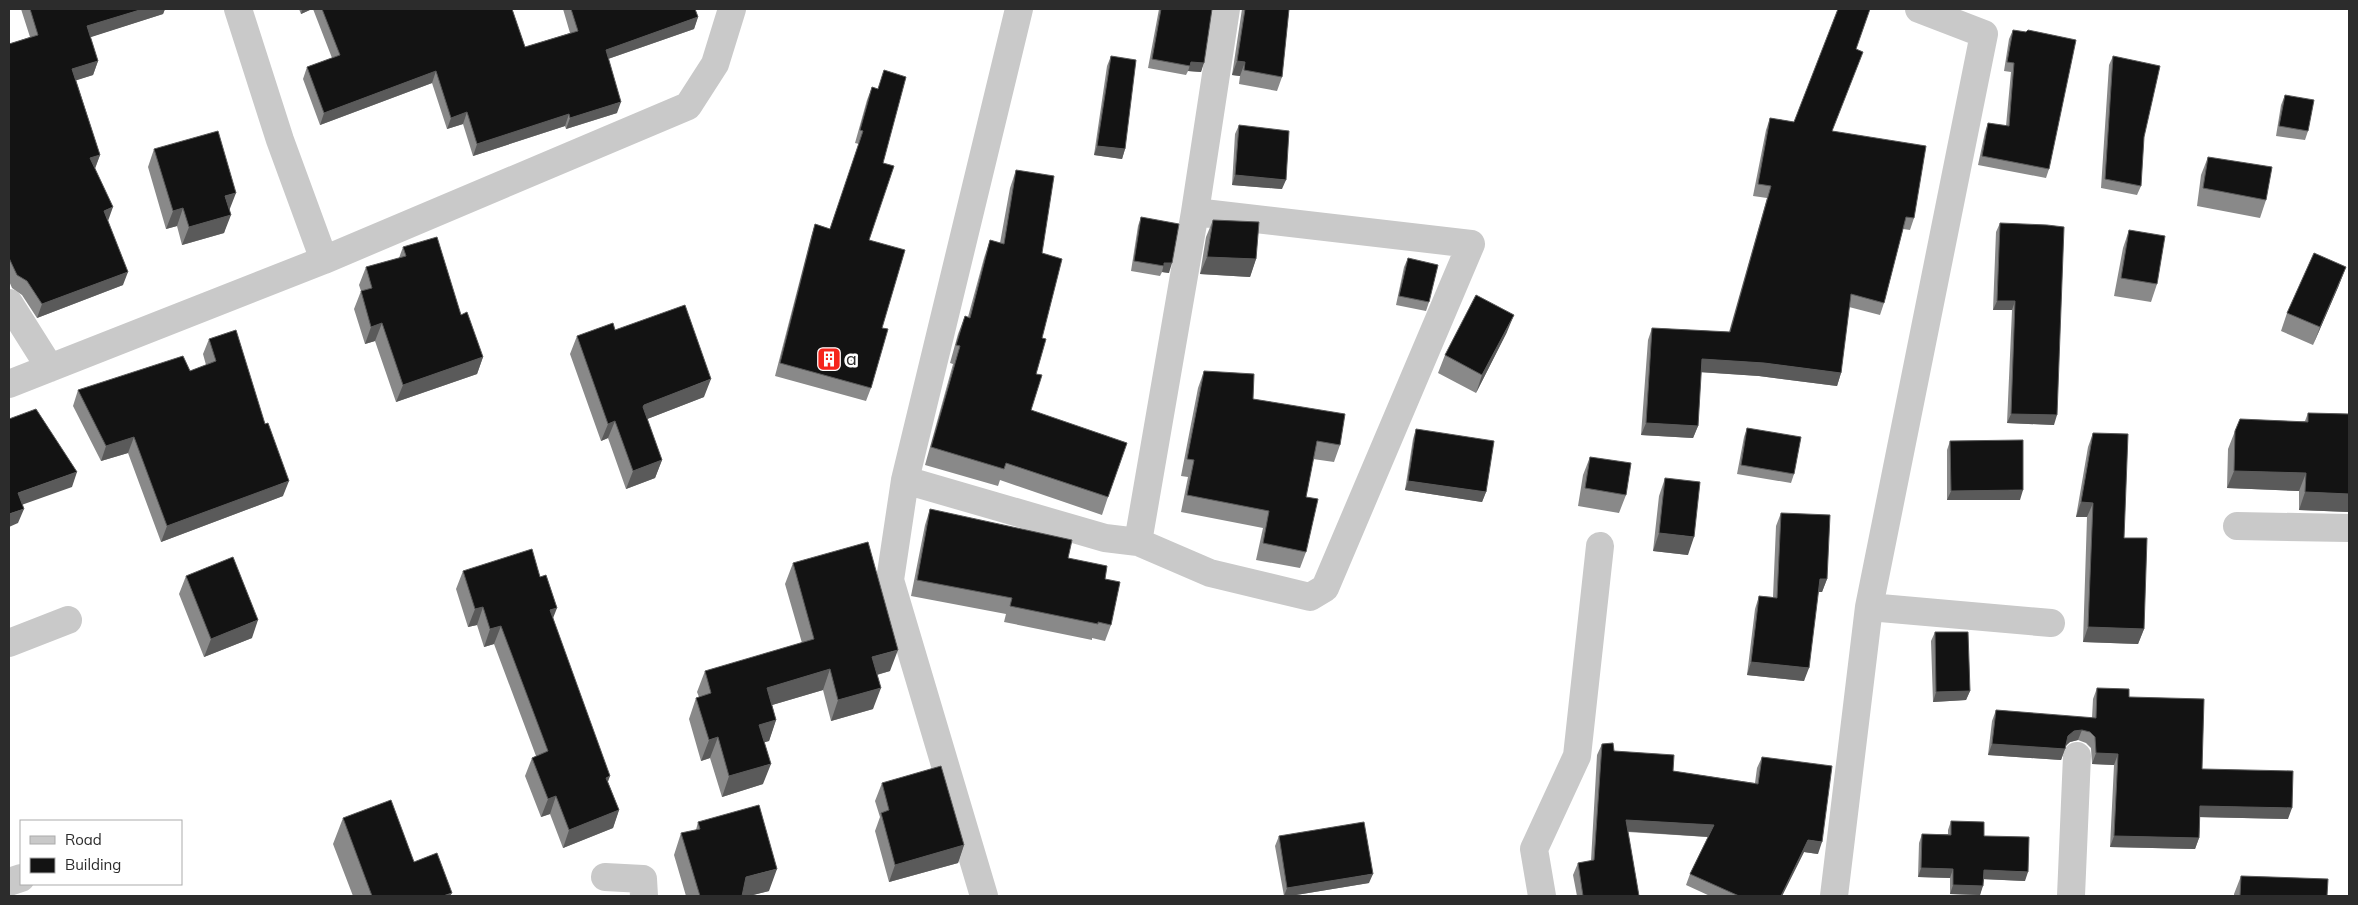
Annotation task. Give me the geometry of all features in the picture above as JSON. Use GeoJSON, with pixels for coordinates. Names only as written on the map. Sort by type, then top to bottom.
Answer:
{"type":"FeatureCollection","features":[{"type":"Feature","properties":{"kind":"street"},"geometry":{"type":"LineString","coordinates":[[238,9],[280,140],[324,260]]}},
{"type":"Feature","properties":{"kind":"street"},"geometry":{"type":"LineString","coordinates":[[9,384],[324,260],[688,106],[715,64],[732,9]]}},
{"type":"Feature","properties":{"kind":"street"},"geometry":{"type":"LineString","coordinates":[[984,896],[890,580],[905,480],[1018,9]]}},
{"type":"Feature","properties":{"kind":"street"},"geometry":{"type":"LineString","coordinates":[[1138,542],[1195,212],[1226,9]]}},
{"type":"Feature","properties":{"kind":"street"},"geometry":{"type":"LineString","coordinates":[[1834,896],[1869,607],[1984,34],[1919,9]]}},
{"type":"Feature","properties":{"kind":"street"},"geometry":{"type":"LineString","coordinates":[[905,480],[1105,538],[1138,542],[1219,575],[1310,597],[1325,588],[1471,244],[1195,212]]}},
{"type":"Feature","properties":{"kind":"street"},"geometry":{"type":"LineString","coordinates":[[9,303],[50,368]]}},
{"type":"Feature","properties":{"kind":"street"},"geometry":{"type":"LineString","coordinates":[[2237,526],[2349,528]]}},
{"type":"Feature","properties":{"kind":"street"},"geometry":{"type":"LineString","coordinates":[[1542,896],[1534,849],[1577,756],[1600,546]]}},
{"type":"Feature","properties":{"kind":"street"},"geometry":{"type":"LineString","coordinates":[[1869,607],[2051,623]]}},
{"type":"Feature","properties":{"kind":"street"},"geometry":{"type":"LineString","coordinates":[[9,643],[68,620]]}},
{"type":"Feature","properties":{"kind":"street"},"geometry":{"type":"LineString","coordinates":[[2071,896],[2077,756]]}},
{"type":"Feature","properties":{"kind":"street"},"geometry":{"type":"LineString","coordinates":[[605,877],[643,879],[644,896]]}},
{"type":"Feature","properties":{"kind":"building"},"geometry":{"type":"Polygon","coordinates":[[[30,9],[143,9],[87,26],[98,61],[72,69],[100,155],[90,158],[113,207],[104,211],[128,272],[42,304],[27,281],[17,275],[9,258],[9,44],[38,35],[30,9]]]}},
{"type":"Feature","properties":{"kind":"building"},"geometry":{"type":"Polygon","coordinates":[[[322,9],[512,9],[525,47],[578,31],[571,9],[695,9],[698,17],[606,50],[621,102],[570,118],[569,114],[477,144],[467,112],[451,118],[436,71],[324,113],[307,67],[340,55],[322,9]]]}},
{"type":"Feature","properties":{"kind":"building"},"geometry":{"type":"Polygon","coordinates":[[[1161,9],[1212,9],[1204,63],[1191,62],[1190,66],[1152,59],[1161,9]]]}},
{"type":"Feature","properties":{"kind":"building"},"geometry":{"type":"Polygon","coordinates":[[[1245,9],[1289,9],[1282,77],[1244,70],[1245,62],[1237,61],[1245,9]]]}},
{"type":"Feature","properties":{"kind":"building"},"geometry":{"type":"Polygon","coordinates":[[[1838,9],[1870,9],[1856,49],[1863,52],[1832,131],[1926,146],[1914,218],[1906,217],[1884,303],[1851,294],[1841,373],[1764,363],[1702,359],[1698,426],[1646,423],[1652,328],[1730,332],[1771,186],[1758,184],[1770,118],[1794,122],[1838,9]]]}},
{"type":"Feature","properties":{"kind":"building"},"geometry":{"type":"Polygon","coordinates":[[[2013,30],[2026,32],[2028,30],[2076,40],[2049,169],[1982,156],[1988,123],[2009,126],[2014,63],[2007,62],[2013,30]]]}},
{"type":"Feature","properties":{"kind":"building"},"geometry":{"type":"Polygon","coordinates":[[[1111,56],[1136,60],[1125,149],[1097,146],[1111,56]]]}},
{"type":"Feature","properties":{"kind":"building"},"geometry":{"type":"Polygon","coordinates":[[[2113,56],[2160,66],[2144,137],[2141,186],[2105,179],[2113,56]]]}},
{"type":"Feature","properties":{"kind":"building"},"geometry":{"type":"Polygon","coordinates":[[[884,70],[906,77],[883,163],[894,166],[869,240],[905,250],[882,328],[888,329],[871,388],[780,363],[815,224],[830,229],[863,131],[860,130],[872,87],[878,89],[884,70]]]}},
{"type":"Feature","properties":{"kind":"building"},"geometry":{"type":"Polygon","coordinates":[[[2285,95],[2314,100],[2308,131],[2279,126],[2285,95]]]}},
{"type":"Feature","properties":{"kind":"building"},"geometry":{"type":"Polygon","coordinates":[[[1239,125],[1289,131],[1286,180],[1235,175],[1239,125]]]}},
{"type":"Feature","properties":{"kind":"building"},"geometry":{"type":"Polygon","coordinates":[[[218,131],[236,193],[225,196],[231,215],[189,227],[183,208],[173,211],[154,149],[218,131]]]}},
{"type":"Feature","properties":{"kind":"building"},"geometry":{"type":"Polygon","coordinates":[[[2208,157],[2272,167],[2266,200],[2203,188],[2208,157]]]}},
{"type":"Feature","properties":{"kind":"building"},"geometry":{"type":"Polygon","coordinates":[[[1016,170],[1054,176],[1042,253],[1062,259],[1042,338],[1046,339],[1036,374],[1042,375],[1031,410],[1127,443],[1108,497],[1006,463],[1004,469],[931,447],[960,346],[956,345],[965,316],[970,318],[990,240],[1004,244],[1016,170]]]}},
{"type":"Feature","properties":{"kind":"building"},"geometry":{"type":"Polygon","coordinates":[[[1141,217],[1179,224],[1172,263],[1164,263],[1164,266],[1134,261],[1141,217]]]}},
{"type":"Feature","properties":{"kind":"building"},"geometry":{"type":"Polygon","coordinates":[[[1213,220],[1259,222],[1256,259],[1207,257],[1213,220]]]}},
{"type":"Feature","properties":{"kind":"building"},"geometry":{"type":"Polygon","coordinates":[[[2000,223],[2064,227],[2057,415],[2011,414],[2015,301],[1997,301],[2000,223]]]}},
{"type":"Feature","properties":{"kind":"building"},"geometry":{"type":"Polygon","coordinates":[[[2129,230],[2165,236],[2157,284],[2121,278],[2129,230]]]}},
{"type":"Feature","properties":{"kind":"building"},"geometry":{"type":"Polygon","coordinates":[[[437,237],[461,315],[467,312],[483,357],[403,385],[382,323],[371,327],[361,291],[372,288],[366,267],[406,256],[403,247],[437,237]]]}},
{"type":"Feature","properties":{"kind":"building"},"geometry":{"type":"Polygon","coordinates":[[[2314,253],[2346,267],[2320,327],[2287,313],[2314,253]]]}},
{"type":"Feature","properties":{"kind":"building"},"geometry":{"type":"Polygon","coordinates":[[[1408,258],[1438,265],[1429,302],[1399,296],[1408,258]]]}},
{"type":"Feature","properties":{"kind":"building"},"geometry":{"type":"Polygon","coordinates":[[[1476,295],[1514,315],[1482,375],[1445,355],[1476,295]]]}},
{"type":"Feature","properties":{"kind":"building"},"geometry":{"type":"Polygon","coordinates":[[[685,305],[711,379],[644,405],[643,407],[662,460],[633,471],[615,421],[608,424],[577,336],[613,323],[615,330],[685,305]]]}},
{"type":"Feature","properties":{"kind":"building"},"geometry":{"type":"Polygon","coordinates":[[[236,330],[265,424],[268,423],[289,481],[167,526],[134,437],[106,446],[78,390],[183,356],[190,371],[216,361],[209,339],[236,330]]]}},
{"type":"Feature","properties":{"kind":"building"},"geometry":{"type":"Polygon","coordinates":[[[1204,371],[1254,374],[1253,399],[1345,414],[1340,445],[1317,441],[1306,497],[1318,499],[1306,552],[1263,543],[1269,511],[1187,495],[1194,460],[1187,459],[1204,371]]]}},
{"type":"Feature","properties":{"kind":"building"},"geometry":{"type":"Polygon","coordinates":[[[36,409],[77,472],[18,493],[24,509],[9,514],[9,419],[36,409]]]}},
{"type":"Feature","properties":{"kind":"building"},"geometry":{"type":"Polygon","coordinates":[[[2308,413],[2349,414],[2349,494],[2305,492],[2306,473],[2234,471],[2235,431],[2240,419],[2308,422],[2308,413]]]}},
{"type":"Feature","properties":{"kind":"building"},"geometry":{"type":"Polygon","coordinates":[[[1747,428],[1801,437],[1794,474],[1741,465],[1747,428]]]}},
{"type":"Feature","properties":{"kind":"building"},"geometry":{"type":"Polygon","coordinates":[[[1416,429],[1494,441],[1486,492],[1408,481],[1416,429]]]}},
{"type":"Feature","properties":{"kind":"building"},"geometry":{"type":"Polygon","coordinates":[[[2093,433],[2128,434],[2124,538],[2147,538],[2144,629],[2088,627],[2093,503],[2081,502],[2093,433]]]}},
{"type":"Feature","properties":{"kind":"building"},"geometry":{"type":"Polygon","coordinates":[[[2023,440],[2023,490],[1951,491],[1950,441],[2023,440]]]}},
{"type":"Feature","properties":{"kind":"building"},"geometry":{"type":"Polygon","coordinates":[[[1590,457],[1631,463],[1626,495],[1585,488],[1590,457]]]}},
{"type":"Feature","properties":{"kind":"building"},"geometry":{"type":"Polygon","coordinates":[[[1665,478],[1700,482],[1694,537],[1659,533],[1665,478]]]}},
{"type":"Feature","properties":{"kind":"building"},"geometry":{"type":"Polygon","coordinates":[[[930,509],[1072,540],[1068,558],[1107,566],[1105,579],[1120,582],[1111,625],[1010,606],[1012,598],[917,580],[930,509]]]}},
{"type":"Feature","properties":{"kind":"building"},"geometry":{"type":"Polygon","coordinates":[[[1781,513],[1830,515],[1827,579],[1820,579],[1809,668],[1751,662],[1759,596],[1777,598],[1781,513]]]}},
{"type":"Feature","properties":{"kind":"building"},"geometry":{"type":"Polygon","coordinates":[[[868,542],[898,650],[872,657],[881,688],[838,700],[830,669],[767,688],[776,720],[759,725],[771,764],[729,776],[718,737],[709,740],[696,698],[711,693],[705,671],[814,639],[793,563],[868,542]]]}},
{"type":"Feature","properties":{"kind":"building"},"geometry":{"type":"Polygon","coordinates":[[[532,549],[540,577],[546,575],[557,608],[550,610],[610,776],[606,778],[619,810],[569,830],[556,796],[548,799],[532,758],[548,751],[501,626],[490,629],[483,607],[475,609],[463,571],[532,549]]]}},
{"type":"Feature","properties":{"kind":"building"},"geometry":{"type":"Polygon","coordinates":[[[233,557],[258,620],[211,639],[186,576],[233,557]]]}},
{"type":"Feature","properties":{"kind":"building"},"geometry":{"type":"Polygon","coordinates":[[[1935,632],[1968,632],[1970,691],[1936,692],[1935,632]]]}},
{"type":"Feature","properties":{"kind":"building"},"geometry":{"type":"Polygon","coordinates":[[[2097,688],[2129,689],[2129,697],[2204,699],[2202,769],[2293,771],[2292,808],[2200,806],[2199,838],[2114,836],[2118,754],[2096,753],[2095,737],[2090,732],[2074,731],[2068,736],[2065,749],[1992,744],[1996,710],[2096,718],[2097,688]]]}},
{"type":"Feature","properties":{"kind":"building"},"geometry":{"type":"Polygon","coordinates":[[[1613,743],[1614,751],[1674,755],[1673,771],[1758,784],[1762,757],[1832,766],[1822,842],[1808,840],[1781,896],[1739,896],[1690,874],[1714,825],[1626,820],[1639,896],[1583,896],[1578,863],[1594,860],[1602,744],[1613,743]]]}},
{"type":"Feature","properties":{"kind":"building"},"geometry":{"type":"Polygon","coordinates":[[[941,766],[964,845],[895,865],[881,813],[889,810],[882,783],[941,766]]]}},
{"type":"Feature","properties":{"kind":"building"},"geometry":{"type":"Polygon","coordinates":[[[391,800],[414,862],[437,853],[452,893],[443,896],[372,896],[343,818],[391,800]]]}},
{"type":"Feature","properties":{"kind":"building"},"geometry":{"type":"Polygon","coordinates":[[[759,805],[777,869],[746,877],[742,896],[700,896],[681,833],[700,829],[698,822],[759,805]]]}},
{"type":"Feature","properties":{"kind":"building"},"geometry":{"type":"Polygon","coordinates":[[[1951,821],[1984,822],[1984,836],[2029,837],[2028,872],[1984,870],[1983,886],[1953,885],[1953,869],[1921,868],[1922,834],[1951,835],[1951,821]]]}},
{"type":"Feature","properties":{"kind":"building"},"geometry":{"type":"Polygon","coordinates":[[[1364,822],[1373,874],[1287,888],[1279,836],[1364,822]]]}},
{"type":"Feature","properties":{"kind":"building"},"geometry":{"type":"Polygon","coordinates":[[[2241,876],[2328,879],[2327,896],[2240,896],[2241,876]]]}},
{"type":"Feature","properties":{"kind":"place","name":"a"},"geometry":{"type":"Point","coordinates":[829,359]}}]}
